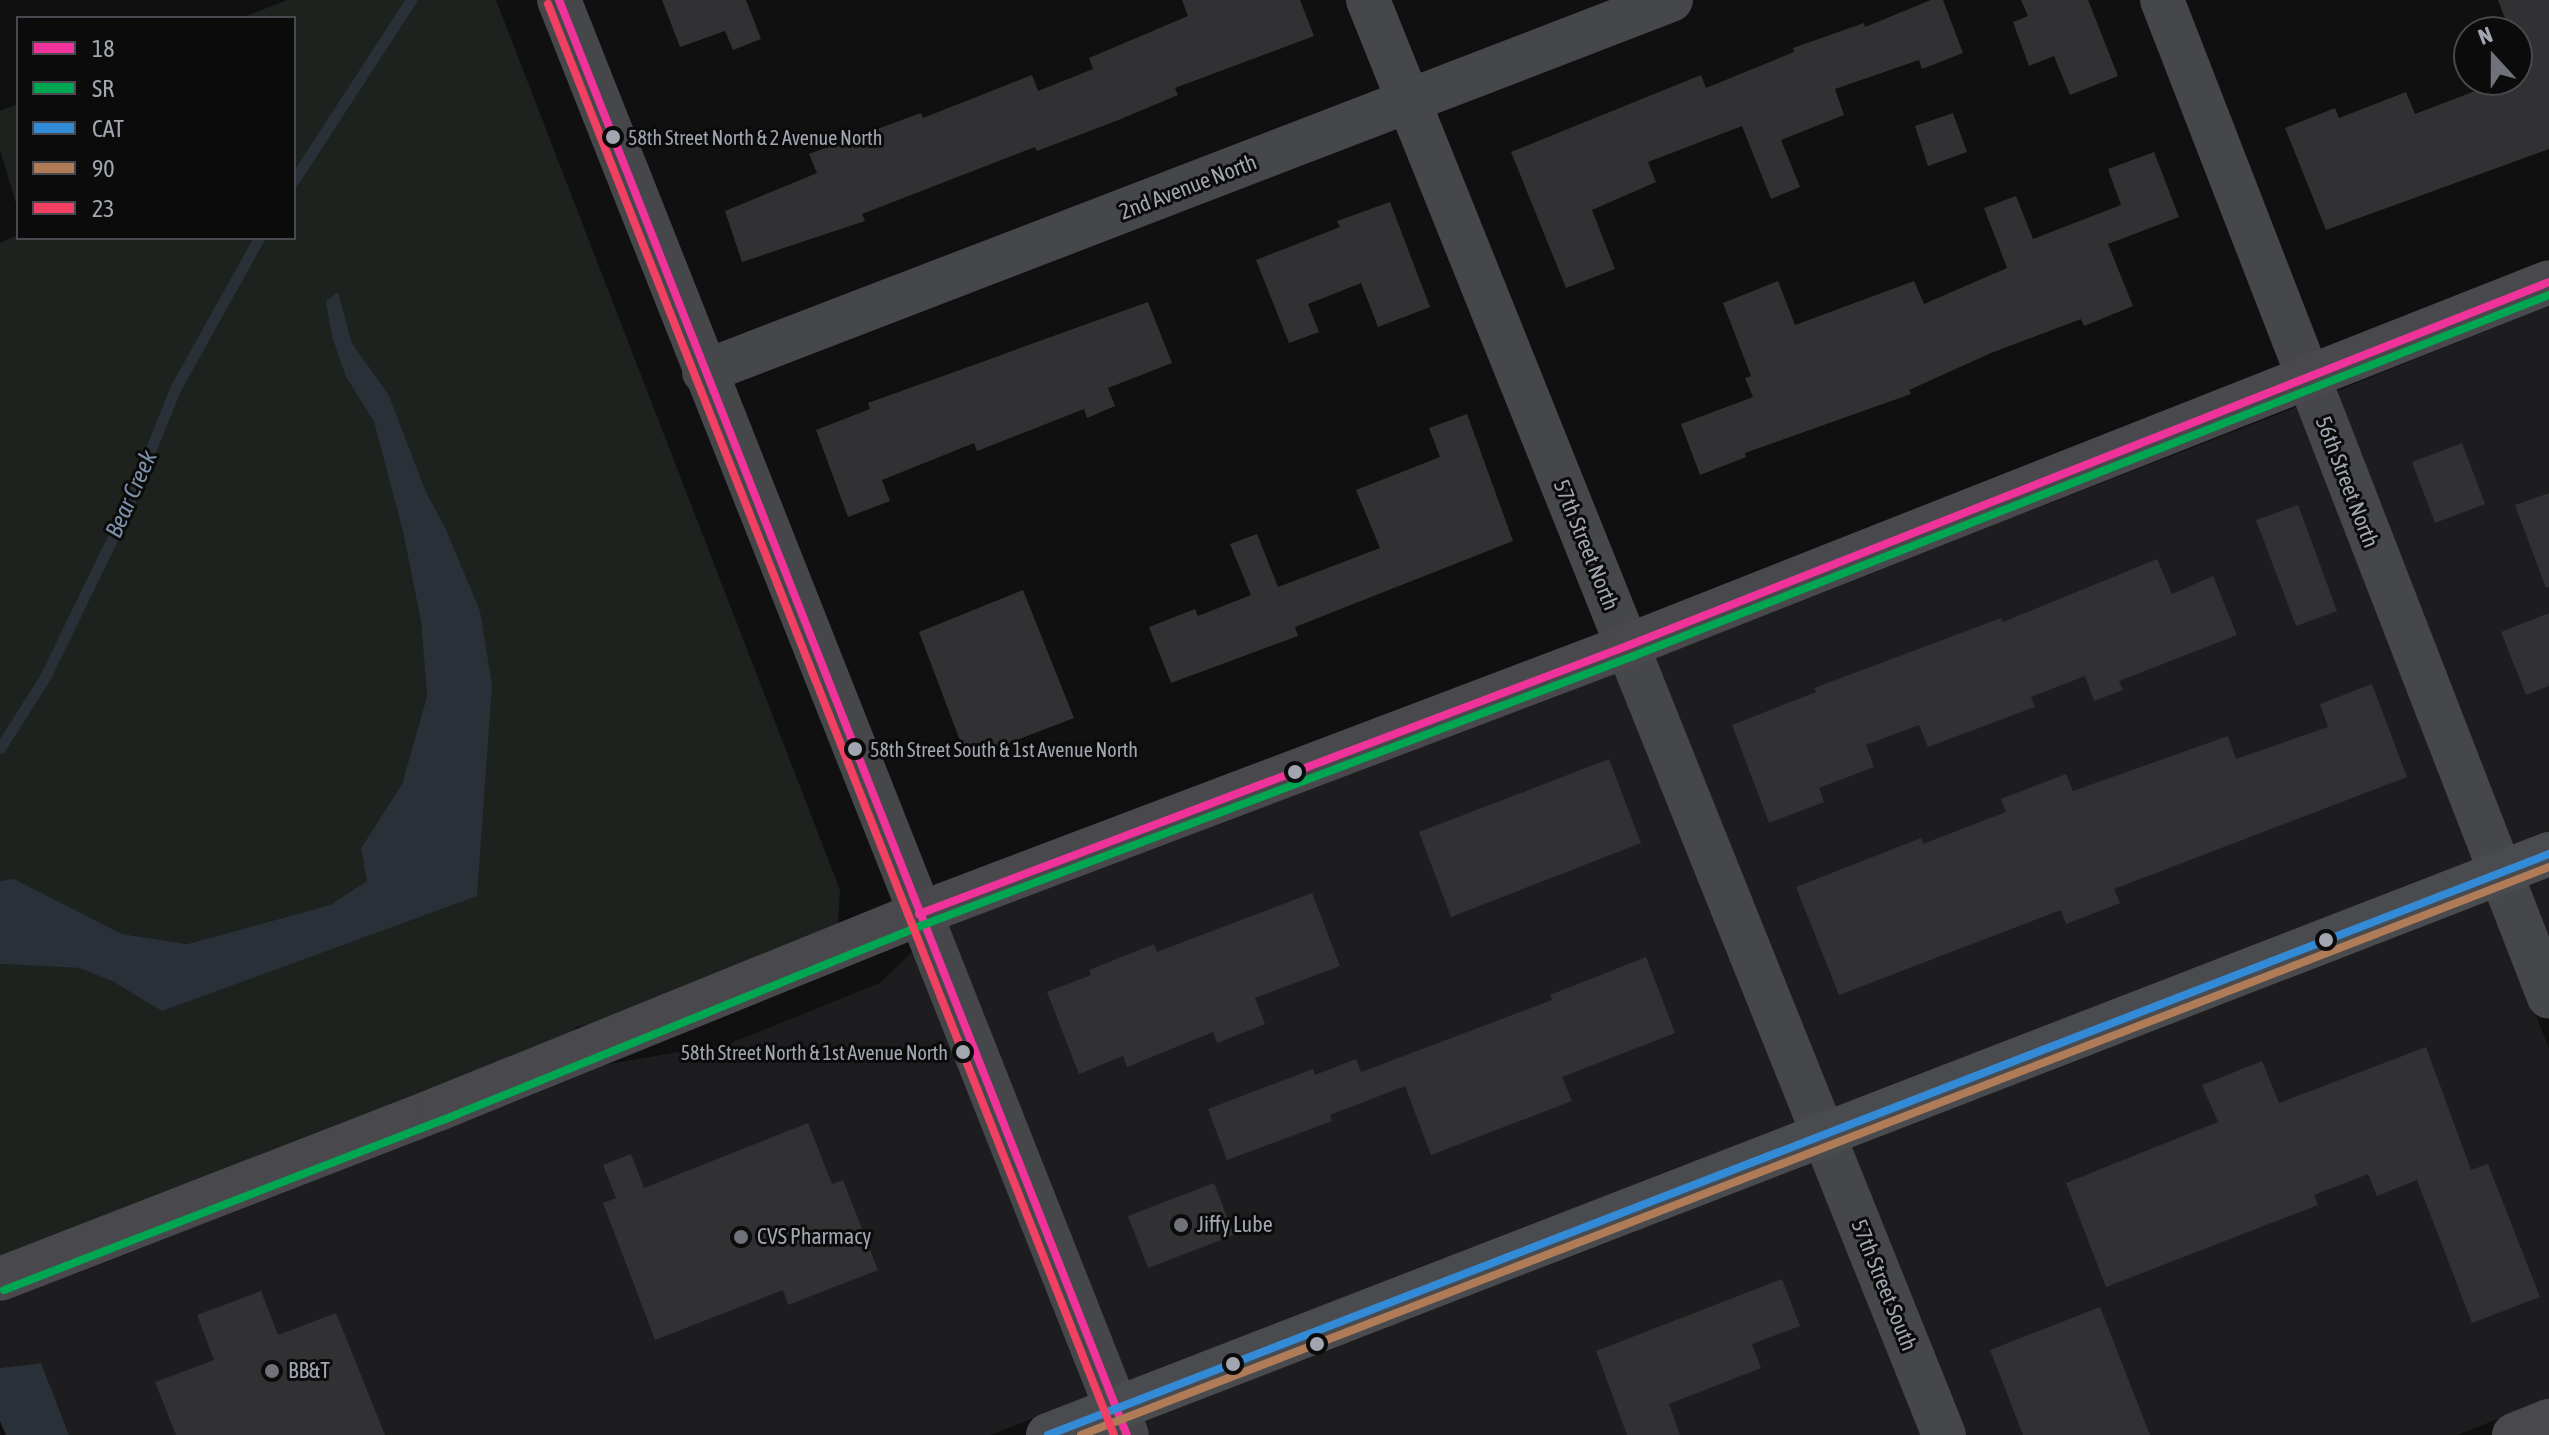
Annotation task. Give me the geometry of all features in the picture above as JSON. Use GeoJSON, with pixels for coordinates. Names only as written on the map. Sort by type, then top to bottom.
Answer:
{"type":"FeatureCollection","features":[{"type":"Feature","properties":{"kind":"main road"},"geometry":{"type":"LineString","coordinates":[[4,1278],[438,1109],[919,914],[1627,646],[2549,282]]}},
{"type":"Feature","properties":{"kind":"main road"},"geometry":{"type":"LineString","coordinates":[[1048,1435],[1122,1422],[1823,1135],[2549,854]]}},
{"type":"Feature","properties":{"kind":"main road"},"geometry":{"type":"LineString","coordinates":[[2514,1435],[2549,1421]]}},
{"type":"Feature","properties":{"kind":"street"},"geometry":{"type":"LineString","coordinates":[[559,0],[1122,1422]]}},
{"type":"Feature","properties":{"kind":"street","name":"57th Street North"},"geometry":{"type":"LineString","coordinates":[[1368,0],[1823,1135]]}},
{"type":"Feature","properties":{"kind":"street","name":"2nd Avenue North"},"geometry":{"type":"LineString","coordinates":[[704,372],[1671,0]]}},
{"type":"Feature","properties":{"kind":"street","name":"56th Street North"},"geometry":{"type":"LineString","coordinates":[[2162,0],[2549,997]]}},
{"type":"Feature","properties":{"kind":"street","name":"57th Street South"},"geometry":{"type":"LineString","coordinates":[[1823,1135],[1944,1435]]}},
{"type":"Feature","properties":{"kind":"shaded area"},"geometry":{"type":"Polygon","coordinates":[[[287,0],[496,0],[840,890],[838,924],[591,1024],[575,1027],[575,1030],[430,1089],[0,1257],[0,964],[79,968],[114,982],[477,896],[444,525],[426,492],[389,395],[352,343],[338,292],[346,377],[374,422],[403,532],[421,622],[427,696],[402,784],[361,848],[368,881],[330,905],[187,944],[122,934],[14,880],[0,881],[0,243],[16,236],[16,240],[296,240],[296,16],[246,16],[287,0]]]}},
{"type":"Feature","properties":{"kind":"shaded area"},"geometry":{"type":"Polygon","coordinates":[[[16,105],[16,203],[0,150],[0,111],[16,105]]]}},
{"type":"Feature","properties":{"kind":"shaded area"},"geometry":{"type":"Polygon","coordinates":[[[338,292],[352,343],[389,395],[426,492],[444,525],[480,611],[492,685],[477,896],[162,1011],[114,982],[79,968],[0,964],[0,881],[14,879],[122,934],[187,944],[330,905],[367,881],[361,848],[402,784],[427,696],[421,622],[403,532],[374,422],[346,377],[332,336],[326,301],[338,292]]]}},
{"type":"Feature","properties":{"kind":"shaded area"},"geometry":{"type":"Polygon","coordinates":[[[2549,305],[2549,831],[2511,846],[2332,393],[2549,305]]]}},
{"type":"Feature","properties":{"kind":"shaded area"},"geometry":{"type":"Polygon","coordinates":[[[2297,407],[2476,860],[1833,1108],[1652,658],[2297,407]]]}},
{"type":"Feature","properties":{"kind":"shaded area"},"geometry":{"type":"Polygon","coordinates":[[[1617,672],[1798,1122],[1126,1382],[944,927],[1617,672]]]}},
{"type":"Feature","properties":{"kind":"shaded area"},"geometry":{"type":"Polygon","coordinates":[[[2549,877],[2549,945],[2526,886],[2549,877]]]}},
{"type":"Feature","properties":{"kind":"shaded area"},"geometry":{"type":"Polygon","coordinates":[[[2491,899],[2549,1049],[2549,1399],[2457,1435],[1964,1435],[1848,1148],[2491,899]]]}},
{"type":"Feature","properties":{"kind":"shaded area"},"geometry":{"type":"Polygon","coordinates":[[[913,951],[1091,1396],[990,1435],[69,1435],[41,1363],[0,1368],[0,1302],[603,1065],[731,1043],[880,983],[913,951]]]}},
{"type":"Feature","properties":{"kind":"shaded area"},"geometry":{"type":"Polygon","coordinates":[[[1813,1161],[1924,1435],[1147,1435],[1142,1421],[1813,1161]]]}},
{"type":"Feature","properties":{"kind":"shaded area"},"geometry":{"type":"Polygon","coordinates":[[[41,1363],[69,1435],[6,1435],[0,1421],[0,1368],[41,1363]]]}},
{"type":"Feature","properties":{"kind":"building"},"geometry":{"type":"Polygon","coordinates":[[[662,0],[746,0],[761,39],[733,50],[725,31],[680,47],[662,0]]]}},
{"type":"Feature","properties":{"kind":"building"},"geometry":{"type":"Polygon","coordinates":[[[1182,0],[1300,0],[1314,36],[1175,88],[1178,95],[1116,121],[1037,151],[1035,147],[862,214],[865,221],[742,262],[725,211],[817,173],[809,154],[921,113],[923,118],[1032,75],[1038,91],[1093,69],[1089,58],[1188,16],[1182,0]]]}},
{"type":"Feature","properties":{"kind":"building"},"geometry":{"type":"Polygon","coordinates":[[[1931,0],[1943,0],[1963,53],[1922,69],[1919,60],[1835,89],[1844,115],[1781,140],[1800,187],[1771,199],[1742,126],[1648,162],[1656,182],[1592,210],[1615,269],[1566,288],[1511,152],[1701,75],[1706,88],[1794,52],[1793,48],[1864,23],[1865,27],[1931,0]]]}},
{"type":"Feature","properties":{"kind":"building"},"geometry":{"type":"Polygon","coordinates":[[[2021,0],[2088,0],[2118,76],[2070,95],[2054,56],[2029,66],[2013,22],[2028,16],[2021,0]]]}},
{"type":"Feature","properties":{"kind":"building"},"geometry":{"type":"Polygon","coordinates":[[[2498,0],[2549,0],[2549,149],[2326,230],[2285,128],[2335,108],[2339,118],[2406,92],[2415,114],[2462,96],[2533,96],[2533,16],[2504,16],[2498,0]]]}},
{"type":"Feature","properties":{"kind":"building"},"geometry":{"type":"Polygon","coordinates":[[[1953,113],[1967,152],[1928,166],[1915,126],[1953,113]]]}},
{"type":"Feature","properties":{"kind":"building"},"geometry":{"type":"Polygon","coordinates":[[[2154,152],[2179,217],[2108,244],[2133,306],[2084,326],[2081,319],[1991,353],[1909,390],[1911,394],[1745,453],[1746,457],[1700,475],[1681,424],[1753,397],[1745,378],[1751,376],[1723,303],[1778,281],[1795,325],[1914,281],[1924,304],[2007,268],[1984,208],[2016,196],[2033,239],[2121,205],[2108,169],[2154,152]]]}},
{"type":"Feature","properties":{"kind":"building"},"geometry":{"type":"Polygon","coordinates":[[[1390,202],[1430,307],[1378,327],[1361,283],[1308,304],[1319,332],[1289,343],[1256,260],[1340,227],[1337,221],[1390,202]]]}},
{"type":"Feature","properties":{"kind":"building"},"geometry":{"type":"Polygon","coordinates":[[[1148,302],[1172,363],[1108,388],[1115,406],[1087,418],[1084,409],[977,451],[974,443],[882,480],[890,501],[848,517],[816,430],[870,409],[868,403],[1148,302]]]}},
{"type":"Feature","properties":{"kind":"building"},"geometry":{"type":"Polygon","coordinates":[[[1467,414],[1513,541],[1295,627],[1298,636],[1171,683],[1149,627],[1195,609],[1198,616],[1251,595],[1230,544],[1257,534],[1278,587],[1380,548],[1356,490],[1440,457],[1429,428],[1467,414]]]}},
{"type":"Feature","properties":{"kind":"building"},"geometry":{"type":"Polygon","coordinates":[[[2462,443],[2485,504],[2435,523],[2412,462],[2462,443]]]}},
{"type":"Feature","properties":{"kind":"building"},"geometry":{"type":"Polygon","coordinates":[[[2549,493],[2549,587],[2546,588],[2515,505],[2549,493]]]}},
{"type":"Feature","properties":{"kind":"building"},"geometry":{"type":"Polygon","coordinates":[[[2298,505],[2337,611],[2296,626],[2256,520],[2298,505]]]}},
{"type":"Feature","properties":{"kind":"building"},"geometry":{"type":"Polygon","coordinates":[[[2157,559],[2172,594],[2213,576],[2237,635],[2119,681],[2123,690],[2094,701],[2085,676],[2031,697],[2035,707],[1928,747],[1919,725],[1866,745],[1874,767],[1819,788],[1824,802],[1769,823],[1732,725],[1816,692],[1814,688],[2001,618],[2003,622],[2157,559]]]}},
{"type":"Feature","properties":{"kind":"building"},"geometry":{"type":"Polygon","coordinates":[[[1023,590],[1074,718],[967,759],[919,632],[1023,590]]]}},
{"type":"Feature","properties":{"kind":"building"},"geometry":{"type":"Polygon","coordinates":[[[2549,613],[2549,686],[2526,695],[2501,632],[2549,613]]]}},
{"type":"Feature","properties":{"kind":"building"},"geometry":{"type":"Polygon","coordinates":[[[2372,684],[2407,777],[2114,889],[2120,903],[2066,924],[2061,910],[1839,995],[1796,887],[1921,838],[1923,844],[2006,812],[2001,799],[2066,774],[2073,791],[2228,736],[2236,759],[2328,727],[2320,704],[2372,684]]]}},
{"type":"Feature","properties":{"kind":"building"},"geometry":{"type":"Polygon","coordinates":[[[1609,759],[1641,843],[1451,917],[1419,832],[1609,759]]]}},
{"type":"Feature","properties":{"kind":"building"},"geometry":{"type":"Polygon","coordinates":[[[1312,893],[1340,966],[1255,998],[1265,1024],[1217,1043],[1213,1032],[1127,1067],[1123,1056],[1079,1074],[1047,992],[1091,975],[1089,970],[1154,944],[1157,952],[1312,893]]]}},
{"type":"Feature","properties":{"kind":"building"},"geometry":{"type":"Polygon","coordinates":[[[1646,957],[1675,1033],[1562,1077],[1572,1101],[1431,1155],[1405,1086],[1330,1115],[1332,1121],[1227,1160],[1208,1109],[1313,1069],[1315,1075],[1356,1059],[1361,1072],[1552,1000],[1550,995],[1646,957]]]}},
{"type":"Feature","properties":{"kind":"building"},"geometry":{"type":"Polygon","coordinates":[[[2426,1047],[2471,1170],[2488,1164],[2540,1297],[2472,1323],[2417,1180],[2377,1196],[2368,1174],[2314,1195],[2318,1205],[2106,1287],[2066,1183],[2218,1122],[2202,1085],[2262,1061],[2279,1103],[2426,1047]]]}},
{"type":"Feature","properties":{"kind":"building","name":"CVS Pharmacy"},"geometry":{"type":"Polygon","coordinates":[[[808,1123],[832,1184],[843,1180],[878,1270],[788,1305],[783,1290],[655,1340],[603,1203],[616,1198],[603,1165],[631,1154],[644,1188],[808,1123]]]}},
{"type":"Feature","properties":{"kind":"building","name":"Jiffy Lube"},"geometry":{"type":"Polygon","coordinates":[[[1214,1183],[1234,1235],[1148,1268],[1128,1216],[1214,1183]]]}},
{"type":"Feature","properties":{"kind":"building"},"geometry":{"type":"Polygon","coordinates":[[[1782,1279],[1800,1326],[1752,1344],[1761,1368],[1669,1404],[1680,1435],[1627,1435],[1596,1351],[1782,1279]]]}},
{"type":"Feature","properties":{"kind":"building","name":"BB&T"},"geometry":{"type":"Polygon","coordinates":[[[261,1291],[278,1335],[336,1313],[385,1435],[176,1435],[155,1382],[214,1360],[197,1315],[261,1291]]]}},
{"type":"Feature","properties":{"kind":"building"},"geometry":{"type":"Polygon","coordinates":[[[2100,1307],[2150,1435],[2023,1435],[1990,1350],[2100,1307]]]}},
{"type":"Feature","properties":{"kind":"waterway","name":"Bear Creek"},"geometry":{"type":"LineString","coordinates":[[296,177],[411,0]]}},
{"type":"Feature","properties":{"kind":"waterway","name":"Bear Creek"},"geometry":{"type":"LineString","coordinates":[[0,748],[45,677],[127,508],[176,387],[258,240]]}},
{"type":"Feature","properties":{"kind":"transit line","name":"18"},"geometry":{"type":"LineString","coordinates":[[559,0],[1127,1435]]}},
{"type":"Feature","properties":{"kind":"transit line","name":"23"},"geometry":{"type":"LineString","coordinates":[[548,4],[1114,1435]]}},
{"type":"Feature","properties":{"kind":"transit line","name":"18"},"geometry":{"type":"LineString","coordinates":[[919,914],[1627,646],[2549,282]]}},
{"type":"Feature","properties":{"kind":"transit line","name":"SR"},"geometry":{"type":"LineString","coordinates":[[4,1290],[443,1120],[923,925],[1631,657],[2549,295]]}},
{"type":"Feature","properties":{"kind":"transit line","name":"CAT"},"geometry":{"type":"LineString","coordinates":[[1048,1435],[2549,854]]}},
{"type":"Feature","properties":{"kind":"transit line","name":"90"},"geometry":{"type":"LineString","coordinates":[[1081,1435],[2549,867]]}},
{"type":"Feature","properties":{"kind":"place","name":"58th Street North & 2 Avenue North"},"geometry":{"type":"Point","coordinates":[613,137]}},
{"type":"Feature","properties":{"kind":"place","name":"58th Street South & 1st Avenue North"},"geometry":{"type":"Point","coordinates":[855,749]}},
{"type":"Feature","properties":{"kind":"place","name":"58th Street North & 1st Avenue North"},"geometry":{"type":"Point","coordinates":[963,1052]}},
{"type":"Feature","properties":{"kind":"place","name":"Jiffy Lube"},"geometry":{"type":"Point","coordinates":[1181,1225]}},
{"type":"Feature","properties":{"kind":"place","name":"CVS Pharmacy"},"geometry":{"type":"Point","coordinates":[741,1237]}},
{"type":"Feature","properties":{"kind":"place","name":"BB&T"},"geometry":{"type":"Point","coordinates":[272,1371]}}]}
